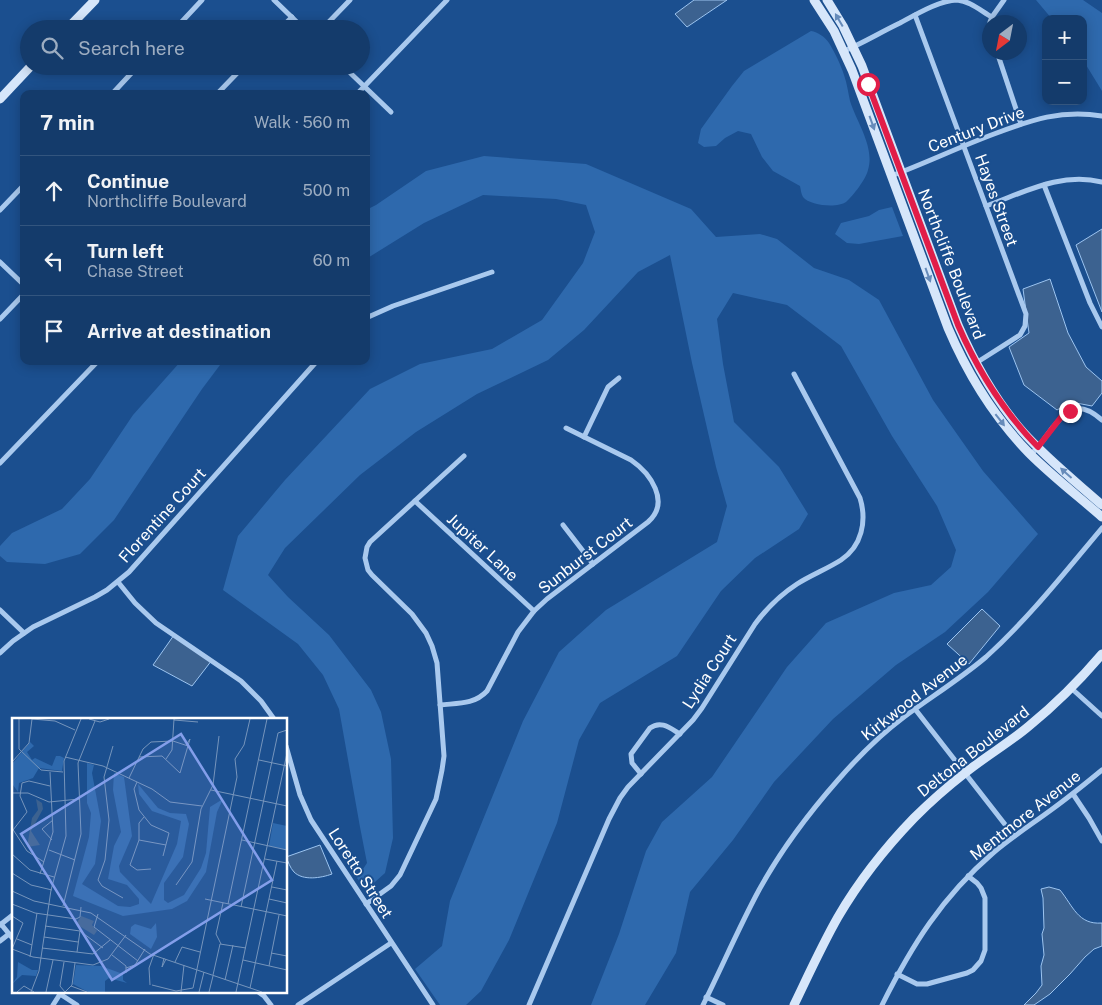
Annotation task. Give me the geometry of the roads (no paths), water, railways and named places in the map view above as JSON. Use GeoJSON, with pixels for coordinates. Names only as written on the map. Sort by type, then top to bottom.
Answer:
{"type":"FeatureCollection","features":[{"type":"Feature","properties":{"kind":"main road"},"geometry":{"type":"LineString","coordinates":[[76,20],[95,0]]}},
{"type":"Feature","properties":{"kind":"main road","name":"Northcliffe Boulevard"},"geometry":{"type":"LineString","coordinates":[[814,0],[829,22],[844,51],[948,328],[966,368],[1000,421],[1030,455],[1102,517]]}},
{"type":"Feature","properties":{"kind":"main road","name":"Northcliffe Boulevard"},"geometry":{"type":"LineString","coordinates":[[827,0],[843,26],[862,66],[958,325],[976,363],[996,397],[1023,432],[1102,505]]}},
{"type":"Feature","properties":{"kind":"main road"},"geometry":{"type":"LineString","coordinates":[[0,99],[23,75]]}},
{"type":"Feature","properties":{"kind":"main road","name":"Deltona Boulevard"},"geometry":{"type":"LineString","coordinates":[[794,1005],[838,918],[871,867],[914,817],[965,773],[1030,725],[1071,688],[1102,654]]}},
{"type":"Feature","properties":{"kind":"street"},"geometry":{"type":"LineString","coordinates":[[183,20],[202,0]]}},
{"type":"Feature","properties":{"kind":"street"},"geometry":{"type":"LineString","coordinates":[[274,0],[295,20]]}},
{"type":"Feature","properties":{"kind":"street"},"geometry":{"type":"LineString","coordinates":[[331,20],[350,0]]}},
{"type":"Feature","properties":{"kind":"street"},"geometry":{"type":"LineString","coordinates":[[360,90],[447,0]]}},
{"type":"Feature","properties":{"kind":"street"},"geometry":{"type":"LineString","coordinates":[[844,51],[943,2],[958,0],[971,4],[985,15]]}},
{"type":"Feature","properties":{"kind":"street"},"geometry":{"type":"LineString","coordinates":[[994,15],[1004,0]]}},
{"type":"Feature","properties":{"kind":"street","name":"Hayes Street"},"geometry":{"type":"LineString","coordinates":[[915,15],[1024,308],[1026,320],[1023,331],[1016,339],[966,368]]}},
{"type":"Feature","properties":{"kind":"street"},"geometry":{"type":"LineString","coordinates":[[289,20],[292,17]]}},
{"type":"Feature","properties":{"kind":"street"},"geometry":{"type":"LineString","coordinates":[[999,60],[1021,124]]}},
{"type":"Feature","properties":{"kind":"street"},"geometry":{"type":"LineString","coordinates":[[116,90],[130,75]]}},
{"type":"Feature","properties":{"kind":"street"},"geometry":{"type":"LineString","coordinates":[[221,90],[235,75]]}},
{"type":"Feature","properties":{"kind":"street"},"geometry":{"type":"LineString","coordinates":[[352,75],[368,90]]}},
{"type":"Feature","properties":{"kind":"street"},"geometry":{"type":"LineString","coordinates":[[370,92],[391,112]]}},
{"type":"Feature","properties":{"kind":"street","name":"Century Drive"},"geometry":{"type":"LineString","coordinates":[[891,176],[963,145],[1040,118],[1082,114],[1102,116]]}},
{"type":"Feature","properties":{"kind":"street"},"geometry":{"type":"LineString","coordinates":[[986,206],[1058,180],[1082,179],[1102,182]]}},
{"type":"Feature","properties":{"kind":"street"},"geometry":{"type":"LineString","coordinates":[[1044,185],[1090,303],[1102,327]]}},
{"type":"Feature","properties":{"kind":"street"},"geometry":{"type":"LineString","coordinates":[[0,210],[20,189]]}},
{"type":"Feature","properties":{"kind":"street"},"geometry":{"type":"LineString","coordinates":[[0,262],[20,281]]}},
{"type":"Feature","properties":{"kind":"street"},"geometry":{"type":"LineString","coordinates":[[370,316],[393,306],[492,272]]}},
{"type":"Feature","properties":{"kind":"street"},"geometry":{"type":"LineString","coordinates":[[0,319],[20,298]]}},
{"type":"Feature","properties":{"kind":"street"},"geometry":{"type":"LineString","coordinates":[[0,463],[94,365]]}},
{"type":"Feature","properties":{"kind":"street","name":"Florentine Court"},"geometry":{"type":"LineString","coordinates":[[0,653],[33,627],[95,597],[118,582],[129,572],[313,365]]}},
{"type":"Feature","properties":{"kind":"street","name":"Lydia Court"},"geometry":{"type":"LineString","coordinates":[[529,1005],[614,809],[628,787],[680,734],[702,708],[747,635],[764,612],[788,590],[842,559],[855,547],[862,532],[864,515],[860,498],[794,374]]}},
{"type":"Feature","properties":{"kind":"street"},"geometry":{"type":"LineString","coordinates":[[584,436],[608,387],[618,378]]}},
{"type":"Feature","properties":{"kind":"street"},"geometry":{"type":"LineString","coordinates":[[1030,455],[1062,416],[1070,411],[1088,410],[1102,420]]}},
{"type":"Feature","properties":{"kind":"street","name":"Sunburst Court"},"geometry":{"type":"LineString","coordinates":[[440,704],[470,702],[483,695],[518,632],[534,611],[651,519],[657,510],[658,494],[638,464],[566,428]]}},
{"type":"Feature","properties":{"kind":"street"},"geometry":{"type":"LineString","coordinates":[[366,904],[390,886],[400,875],[436,799],[444,756],[437,662],[432,646],[426,633],[412,614],[368,570],[365,558],[367,547],[370,542],[464,456]]}},
{"type":"Feature","properties":{"kind":"street","name":"Jupiter Lane"},"geometry":{"type":"LineString","coordinates":[[415,501],[534,611]]}},
{"type":"Feature","properties":{"kind":"street"},"geometry":{"type":"LineString","coordinates":[[563,525],[593,564]]}},
{"type":"Feature","properties":{"kind":"street","name":"Kirkwood Avenue"},"geometry":{"type":"LineString","coordinates":[[702,1005],[759,890],[798,829],[822,798],[881,737],[915,709],[962,676],[1006,638],[1046,595],[1102,528]]}},
{"type":"Feature","properties":{"kind":"street"},"geometry":{"type":"LineString","coordinates":[[118,582],[135,603],[156,623],[241,681],[261,700],[273,718]]}},
{"type":"Feature","properties":{"kind":"street"},"geometry":{"type":"LineString","coordinates":[[0,610],[24,633]]}},
{"type":"Feature","properties":{"kind":"street"},"geometry":{"type":"LineString","coordinates":[[1071,688],[1102,716]]}},
{"type":"Feature","properties":{"kind":"street"},"geometry":{"type":"LineString","coordinates":[[915,709],[1014,836]]}},
{"type":"Feature","properties":{"kind":"street"},"geometry":{"type":"LineString","coordinates":[[641,774],[632,763],[631,754],[650,728],[654,725],[662,725],[680,734]]}},
{"type":"Feature","properties":{"kind":"street","name":"Loretto Street"},"geometry":{"type":"LineString","coordinates":[[288,753],[307,813],[433,1005]]}},
{"type":"Feature","properties":{"kind":"street","name":"Mentmore Avenue"},"geometry":{"type":"LineString","coordinates":[[882,1005],[912,949],[952,893],[993,853],[1073,794],[1102,770]]}},
{"type":"Feature","properties":{"kind":"street"},"geometry":{"type":"LineString","coordinates":[[1073,794],[1102,841]]}},
{"type":"Feature","properties":{"kind":"street"},"geometry":{"type":"LineString","coordinates":[[897,974],[917,984],[927,984],[967,973],[981,962],[984,950],[985,898],[981,888],[968,876]]}},
{"type":"Feature","properties":{"kind":"street"},"geometry":{"type":"LineString","coordinates":[[12,916],[0,925],[12,938]]}},
{"type":"Feature","properties":{"kind":"street"},"geometry":{"type":"LineString","coordinates":[[0,941],[9,934]]}},
{"type":"Feature","properties":{"kind":"street"},"geometry":{"type":"LineString","coordinates":[[298,1005],[392,943]]}},
{"type":"Feature","properties":{"kind":"street"},"geometry":{"type":"LineString","coordinates":[[53,1005],[60,992],[77,1005]]}},
{"type":"Feature","properties":{"kind":"street"},"geometry":{"type":"LineString","coordinates":[[258,992],[271,1005]]}},
{"type":"Feature","properties":{"kind":"street"},"geometry":{"type":"LineString","coordinates":[[706,997],[723,1005]]}}]}
